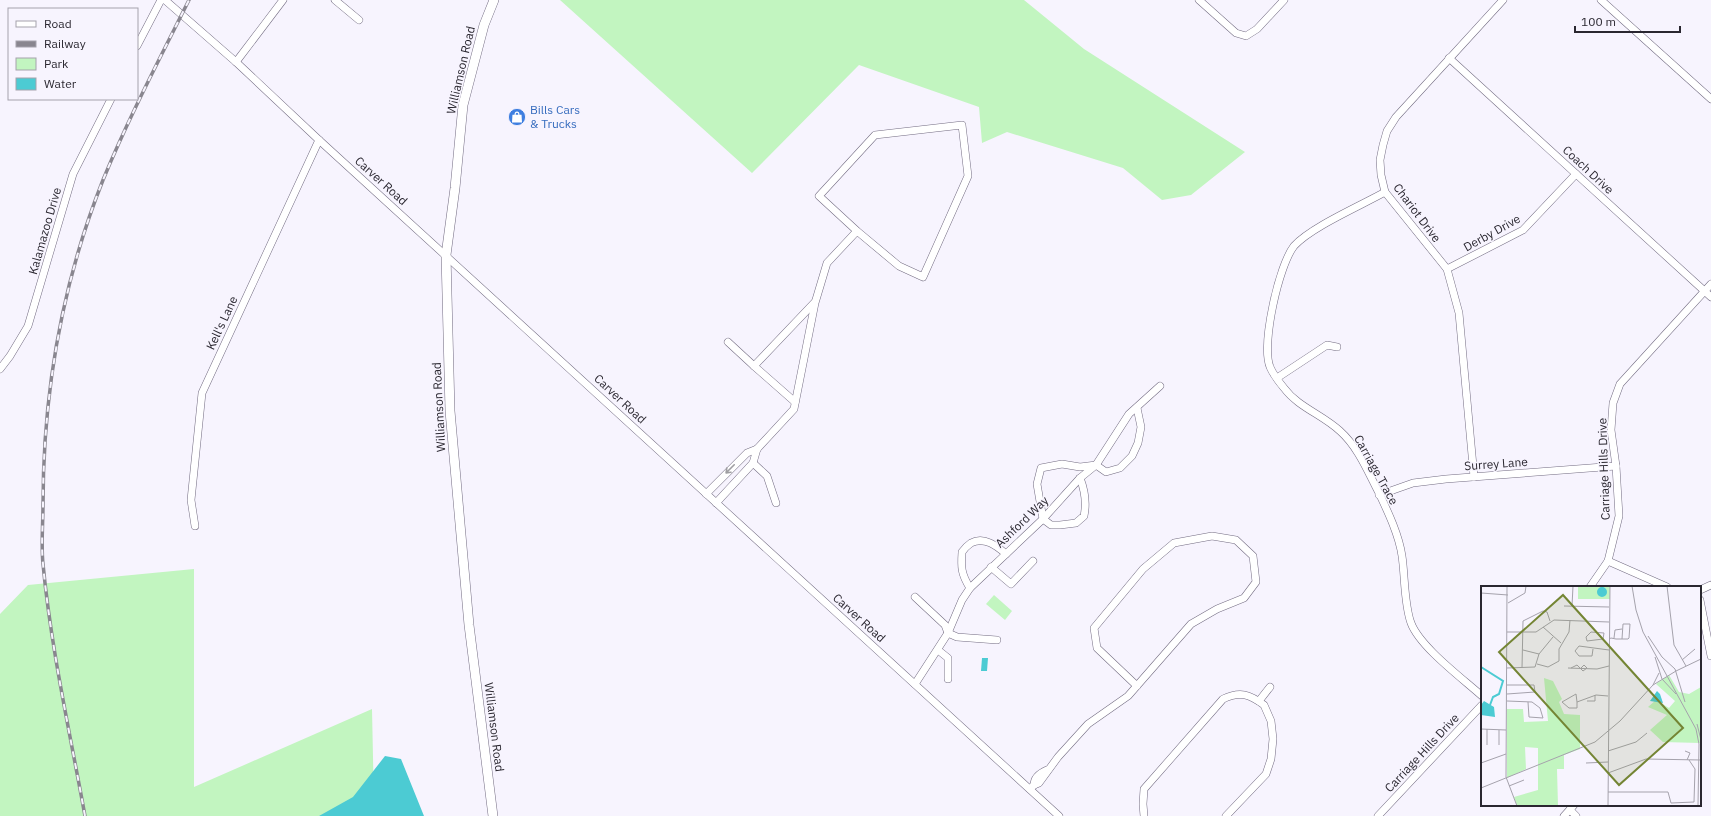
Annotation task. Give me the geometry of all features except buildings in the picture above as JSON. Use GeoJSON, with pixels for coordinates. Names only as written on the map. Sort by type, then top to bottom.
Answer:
{"type":"FeatureCollection","features":[{"type":"Feature","properties":{"kind":"main road","name":"Williamson Road"},"geometry":{"type":"LineString","coordinates":[[493,816],[469,625],[450,411],[446,255],[455,188],[463,105],[484,25],[494,0]]}},
{"type":"Feature","properties":{"kind":"street"},"geometry":{"type":"LineString","coordinates":[[138,44],[161,0]]}},
{"type":"Feature","properties":{"kind":"street","name":"Carver Road"},"geometry":{"type":"LineString","coordinates":[[165,0],[236,62],[319,140],[915,684],[1032,787],[1059,816]]}},
{"type":"Feature","properties":{"kind":"street"},"geometry":{"type":"LineString","coordinates":[[236,62],[283,0]]}},
{"type":"Feature","properties":{"kind":"street"},"geometry":{"type":"LineString","coordinates":[[335,0],[359,20]]}},
{"type":"Feature","properties":{"kind":"street"},"geometry":{"type":"LineString","coordinates":[[1199,0],[1236,34],[1246,36],[1257,29],[1284,0]]}},
{"type":"Feature","properties":{"kind":"street","name":"Chariot Drive"},"geometry":{"type":"LineString","coordinates":[[1474,477],[1458,313],[1447,269],[1385,192],[1381,175],[1380,160],[1388,131],[1396,118],[1503,0]]}},
{"type":"Feature","properties":{"kind":"street"},"geometry":{"type":"LineString","coordinates":[[1601,0],[1711,99]]}},
{"type":"Feature","properties":{"kind":"street","name":"Coach Drive"},"geometry":{"type":"LineString","coordinates":[[1449,58],[1711,298]]}},
{"type":"Feature","properties":{"kind":"street","name":"Kalamazoo Drive"},"geometry":{"type":"LineString","coordinates":[[0,369],[10,356],[28,326],[73,174],[110,100]]}},
{"type":"Feature","properties":{"kind":"street"},"geometry":{"type":"LineString","coordinates":[[962,125],[968,176],[923,277],[899,266],[857,231],[819,196],[875,135],[962,125]]}},
{"type":"Feature","properties":{"kind":"street","name":"Kell's Lane"},"geometry":{"type":"LineString","coordinates":[[195,526],[191,500],[202,393],[319,140]]}},
{"type":"Feature","properties":{"kind":"street","name":"Derby Drive"},"geometry":{"type":"LineString","coordinates":[[1447,269],[1523,230],[1576,174]]}},
{"type":"Feature","properties":{"kind":"street","name":"Carriage Trace"},"geometry":{"type":"LineString","coordinates":[[1385,192],[1310,233],[1294,246],[1286,260],[1280,282],[1267,338],[1267,352],[1270,367],[1291,397],[1327,420],[1351,442],[1379,495],[1394,530],[1402,554],[1411,623],[1418,636],[1434,653],[1481,695]]}},
{"type":"Feature","properties":{"kind":"street"},"geometry":{"type":"LineString","coordinates":[[716,503],[753,463],[757,449],[794,409],[814,303],[827,263],[857,231]]}},
{"type":"Feature","properties":{"kind":"street","name":"Carriage Hills Drive"},"geometry":{"type":"LineString","coordinates":[[1591,586],[1608,561],[1619,516],[1616,466],[1611,430],[1613,403],[1620,384],[1711,284]]}},
{"type":"Feature","properties":{"kind":"street"},"geometry":{"type":"LineString","coordinates":[[754,366],[814,303]]}},
{"type":"Feature","properties":{"kind":"street"},"geometry":{"type":"LineString","coordinates":[[728,342],[795,402]]}},
{"type":"Feature","properties":{"kind":"street"},"geometry":{"type":"LineString","coordinates":[[1277,378],[1327,345],[1337,347]]}},
{"type":"Feature","properties":{"kind":"street","name":"Ashford Way"},"geometry":{"type":"LineString","coordinates":[[915,684],[948,633],[962,600],[970,588],[1043,520],[1080,478],[1096,466],[1129,414],[1160,386]]}},
{"type":"Feature","properties":{"kind":"street"},"geometry":{"type":"LineString","coordinates":[[1080,478],[1085,493],[1086,507],[1084,516],[1076,523],[1060,525],[1051,525],[1043,520],[1037,484],[1041,468],[1062,464],[1080,467],[1096,466],[1106,472],[1120,468],[1132,456],[1138,443],[1141,427],[1137,408]]}},
{"type":"Feature","properties":{"kind":"street"},"geometry":{"type":"LineString","coordinates":[[706,494],[746,453],[757,449]]}},
{"type":"Feature","properties":{"kind":"street"},"geometry":{"type":"LineString","coordinates":[[753,463],[767,476],[776,504]]}},
{"type":"Feature","properties":{"kind":"street","name":"Surrey Lane"},"geometry":{"type":"LineString","coordinates":[[1379,495],[1413,483],[1616,466]]}},
{"type":"Feature","properties":{"kind":"street"},"geometry":{"type":"LineString","coordinates":[[1032,787],[1039,783],[1045,776],[1047,770],[1088,724],[1128,696],[1137,686],[1191,624],[1217,609],[1244,598],[1256,582],[1253,556],[1236,540],[1212,536],[1174,543],[1143,569],[1094,628],[1096,648],[1137,686]]}},
{"type":"Feature","properties":{"kind":"street"},"geometry":{"type":"LineString","coordinates":[[970,588],[963,576],[961,564],[962,552],[971,542],[985,541],[995,545],[1006,554]]}},
{"type":"Feature","properties":{"kind":"street"},"geometry":{"type":"LineString","coordinates":[[991,567],[1011,584],[1033,561]]}},
{"type":"Feature","properties":{"kind":"street"},"geometry":{"type":"LineString","coordinates":[[1608,561],[1665,586]]}},
{"type":"Feature","properties":{"kind":"street"},"geometry":{"type":"LineString","coordinates":[[1701,589],[1711,584]]}},
{"type":"Feature","properties":{"kind":"street"},"geometry":{"type":"LineString","coordinates":[[915,597],[945,625],[948,633],[957,637],[997,640]]}},
{"type":"Feature","properties":{"kind":"street"},"geometry":{"type":"LineString","coordinates":[[1701,605],[1711,656]]}},
{"type":"Feature","properties":{"kind":"street"},"geometry":{"type":"LineString","coordinates":[[938,650],[948,658],[948,679]]}},
{"type":"Feature","properties":{"kind":"street"},"geometry":{"type":"LineString","coordinates":[[1258,701],[1270,687]]}},
{"type":"Feature","properties":{"kind":"street"},"geometry":{"type":"LineString","coordinates":[[1144,816],[1144,789],[1223,700],[1231,696],[1241,694],[1264,705],[1271,721],[1273,739],[1271,759],[1266,774],[1226,816]]}},
{"type":"Feature","properties":{"kind":"street","name":"Carriage Hills Drive"},"geometry":{"type":"LineString","coordinates":[[1378,816],[1481,706]]}},
{"type":"Feature","properties":{"kind":"street"},"geometry":{"type":"LineString","coordinates":[[1564,816],[1572,808],[1576,816]]}},
{"type":"Feature","properties":{"kind":"green space"},"geometry":{"type":"Polygon","coordinates":[[[560,0],[1024,0],[1084,49],[1245,152],[1191,195],[1162,200],[1123,168],[1007,132],[982,143],[979,107],[859,65],[752,173],[560,0]]]}},
{"type":"Feature","properties":{"kind":"green space"},"geometry":{"type":"Polygon","coordinates":[[[194,569],[194,787],[372,709],[374,805],[333,816],[0,816],[0,614],[28,585],[194,569]]]}},
{"type":"Feature","properties":{"kind":"green space"},"geometry":{"type":"Polygon","coordinates":[[[994,595],[1012,611],[1005,620],[986,604],[994,595]]]}},
{"type":"Feature","properties":{"kind":"water"},"geometry":{"type":"Polygon","coordinates":[[[982,658],[988,658],[987,671],[981,671],[982,658]]]}},
{"type":"Feature","properties":{"kind":"water"},"geometry":{"type":"Polygon","coordinates":[[[385,756],[401,759],[424,816],[319,816],[353,797],[385,756]]]}},
{"type":"Feature","properties":{"kind":"railway"},"geometry":{"type":"LineString","coordinates":[[85,816],[61,691],[46,596],[42,557],[44,464],[51,381],[66,299],[76,259],[103,180],[144,90],[189,0]]}},
{"type":"Feature","properties":{"kind":"place","name":"Bills Cars & Trucks"},"geometry":{"type":"Point","coordinates":[517,117]}}]}
